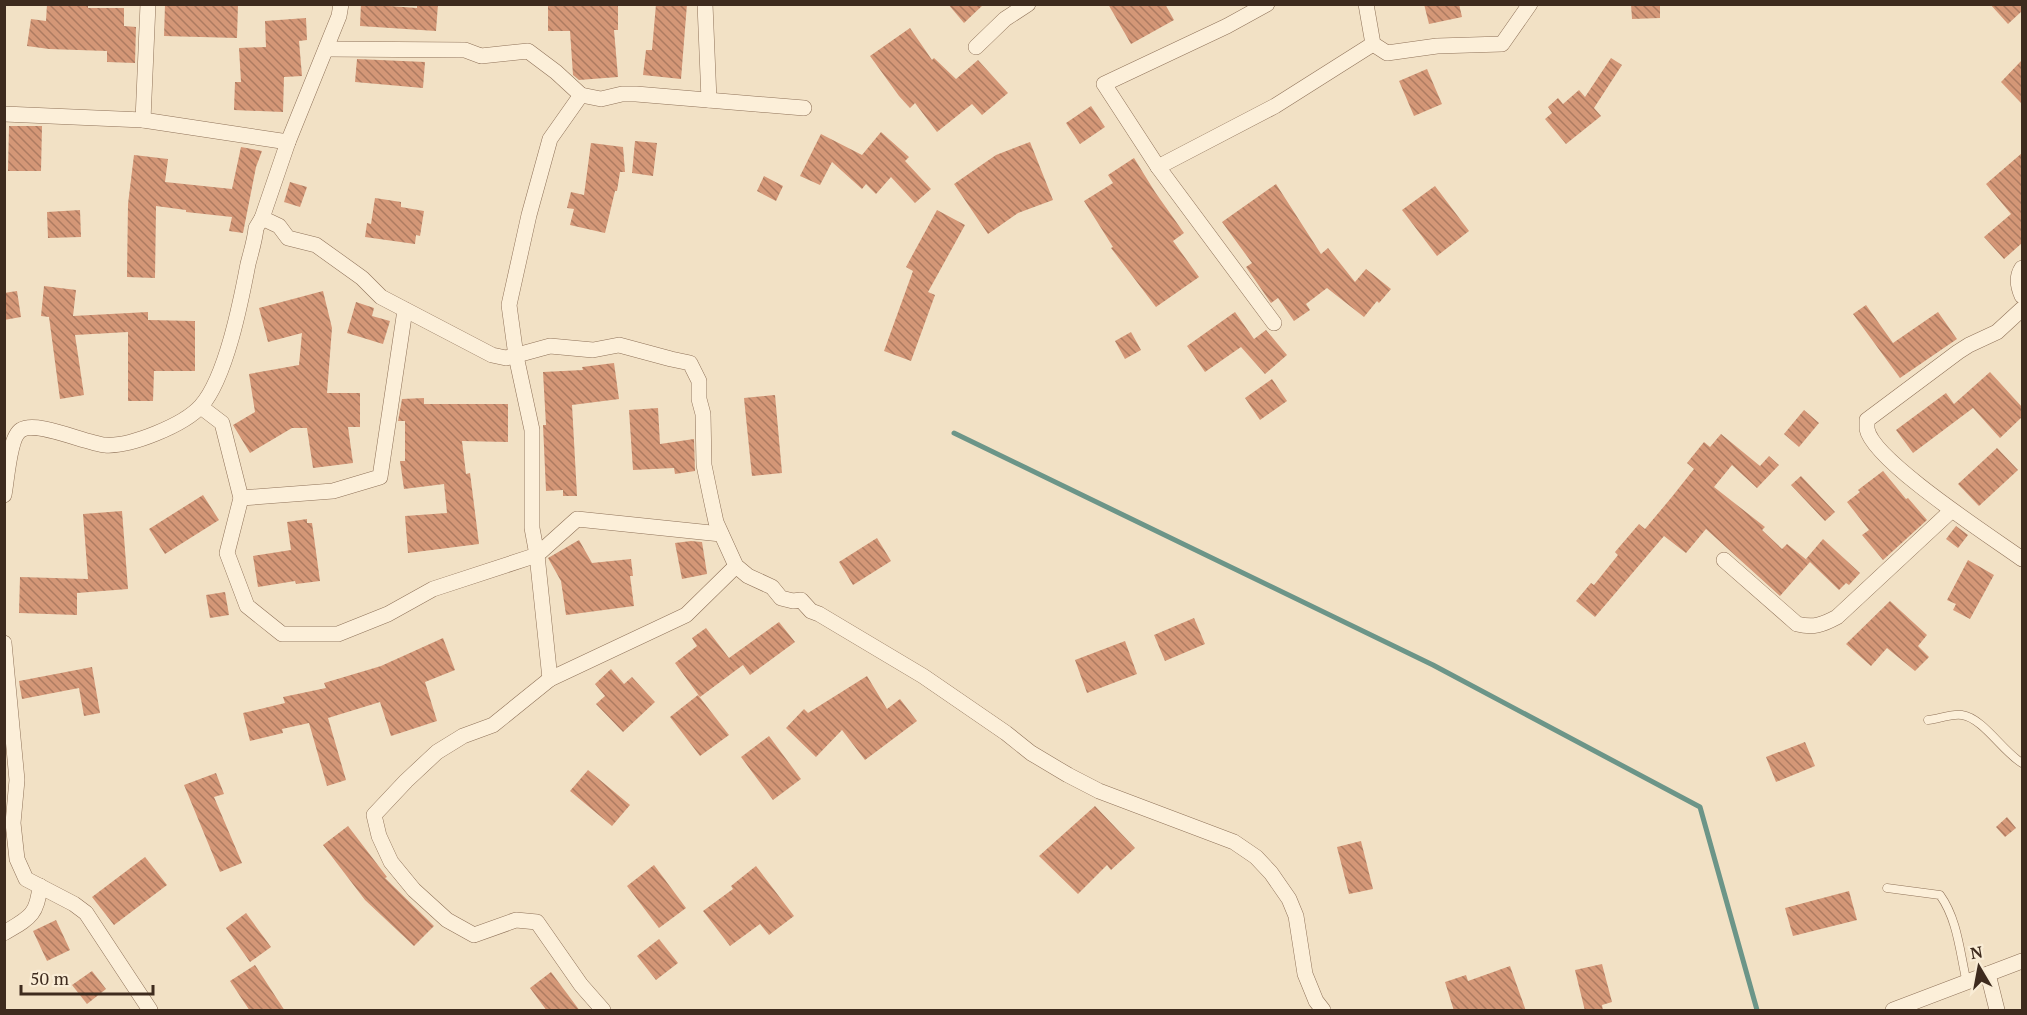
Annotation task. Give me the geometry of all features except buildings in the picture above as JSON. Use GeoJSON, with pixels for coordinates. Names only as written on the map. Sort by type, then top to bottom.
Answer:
{"type":"FeatureCollection","features":[{"type":"Feature","properties":{"kind":"street"},"geometry":{"type":"LineString","coordinates":[[143,120],[148,4]]}},
{"type":"Feature","properties":{"kind":"street"},"geometry":{"type":"LineString","coordinates":[[4,495],[10,437],[22,429],[35,427],[81,441],[106,445],[124,444],[156,434],[201,407],[217,379],[237,317],[256,228],[262,218],[288,142],[326,49],[341,4]]}},
{"type":"Feature","properties":{"kind":"street"},"geometry":{"type":"LineString","coordinates":[[705,4],[709,100]]}},
{"type":"Feature","properties":{"kind":"street"},"geometry":{"type":"LineString","coordinates":[[976,47],[1005,19],[1028,4]]}},
{"type":"Feature","properties":{"kind":"street"},"geometry":{"type":"LineString","coordinates":[[1266,4],[1227,26],[1104,84],[1158,167],[1274,323]]}},
{"type":"Feature","properties":{"kind":"street"},"geometry":{"type":"LineString","coordinates":[[1366,4],[1373,44],[1387,53],[1437,46],[1502,44],[1530,4]]}},
{"type":"Feature","properties":{"kind":"street"},"geometry":{"type":"LineString","coordinates":[[1158,167],[1275,106],[1373,44]]}},
{"type":"Feature","properties":{"kind":"street"},"geometry":{"type":"LineString","coordinates":[[326,49],[465,50],[481,56],[528,51],[581,94],[601,99],[622,94],[636,94],[804,108]]}},
{"type":"Feature","properties":{"kind":"street"},"geometry":{"type":"LineString","coordinates":[[550,679],[532,528],[532,430],[516,356],[509,305],[529,215],[550,139],[581,94]]}},
{"type":"Feature","properties":{"kind":"street"},"geometry":{"type":"LineString","coordinates":[[4,114],[143,120],[288,142]]}},
{"type":"Feature","properties":{"kind":"street"},"geometry":{"type":"LineString","coordinates":[[262,218],[279,226],[288,238],[316,244],[362,278],[381,297],[482,351],[506,358],[550,345],[593,350],[620,345],[671,360],[690,363],[699,381],[704,465],[716,522],[736,566],[748,576],[771,587],[781,598],[801,600],[811,611],[923,676],[1031,753],[1068,775],[1099,791],[1234,842],[1256,857],[1271,873],[1296,916],[1305,974],[1316,1001],[1323,1011]]}},
{"type":"Feature","properties":{"kind":"street"},"geometry":{"type":"LineString","coordinates":[[2022,268],[2018,273],[2022,296]]}},
{"type":"Feature","properties":{"kind":"street"},"geometry":{"type":"LineString","coordinates":[[2022,309],[1997,332],[1958,352],[1867,420],[1867,431],[1884,454],[1951,511],[2022,559]]}},
{"type":"Feature","properties":{"kind":"street"},"geometry":{"type":"LineString","coordinates":[[241,498],[333,491],[380,477],[405,310]]}},
{"type":"Feature","properties":{"kind":"street"},"geometry":{"type":"LineString","coordinates":[[201,407],[222,423],[241,498],[227,553],[247,606],[282,634],[338,634],[388,614],[433,589],[537,555],[577,519],[722,534]]}},
{"type":"Feature","properties":{"kind":"street"},"geometry":{"type":"LineString","coordinates":[[1724,560],[1797,624],[1809,627],[1819,626],[1837,617],[1951,511]]}},
{"type":"Feature","properties":{"kind":"street"},"geometry":{"type":"LineString","coordinates":[[603,1011],[581,985],[537,922],[516,920],[474,935],[447,920],[414,890],[391,862],[379,836],[374,815],[437,752],[463,736],[493,725],[550,679],[686,615],[736,566]]}},
{"type":"Feature","properties":{"kind":"street"},"geometry":{"type":"LineString","coordinates":[[4,644],[17,780],[14,824],[17,859],[27,879],[86,913],[150,1011]]}},
{"type":"Feature","properties":{"kind":"street"},"geometry":{"type":"LineString","coordinates":[[4,933],[31,917],[38,900],[40,886]]}},
{"type":"Feature","properties":{"kind":"street"},"geometry":{"type":"LineString","coordinates":[[1893,1011],[2022,961]]}},
{"type":"Feature","properties":{"kind":"street"},"geometry":{"type":"LineString","coordinates":[[1988,974],[1997,1011]]}},
{"type":"Feature","properties":{"kind":"lane"},"geometry":{"type":"LineString","coordinates":[[1928,720],[1962,715],[1983,726],[2011,756],[2022,763]]}},
{"type":"Feature","properties":{"kind":"lane"},"geometry":{"type":"LineString","coordinates":[[1887,888],[1940,895],[1949,907],[1954,922],[1967,983]]}},
{"type":"Feature","properties":{"kind":"waterway"},"geometry":{"type":"LineString","coordinates":[[954,433],[1433,665],[1700,807],[1757,1010]]}}]}
